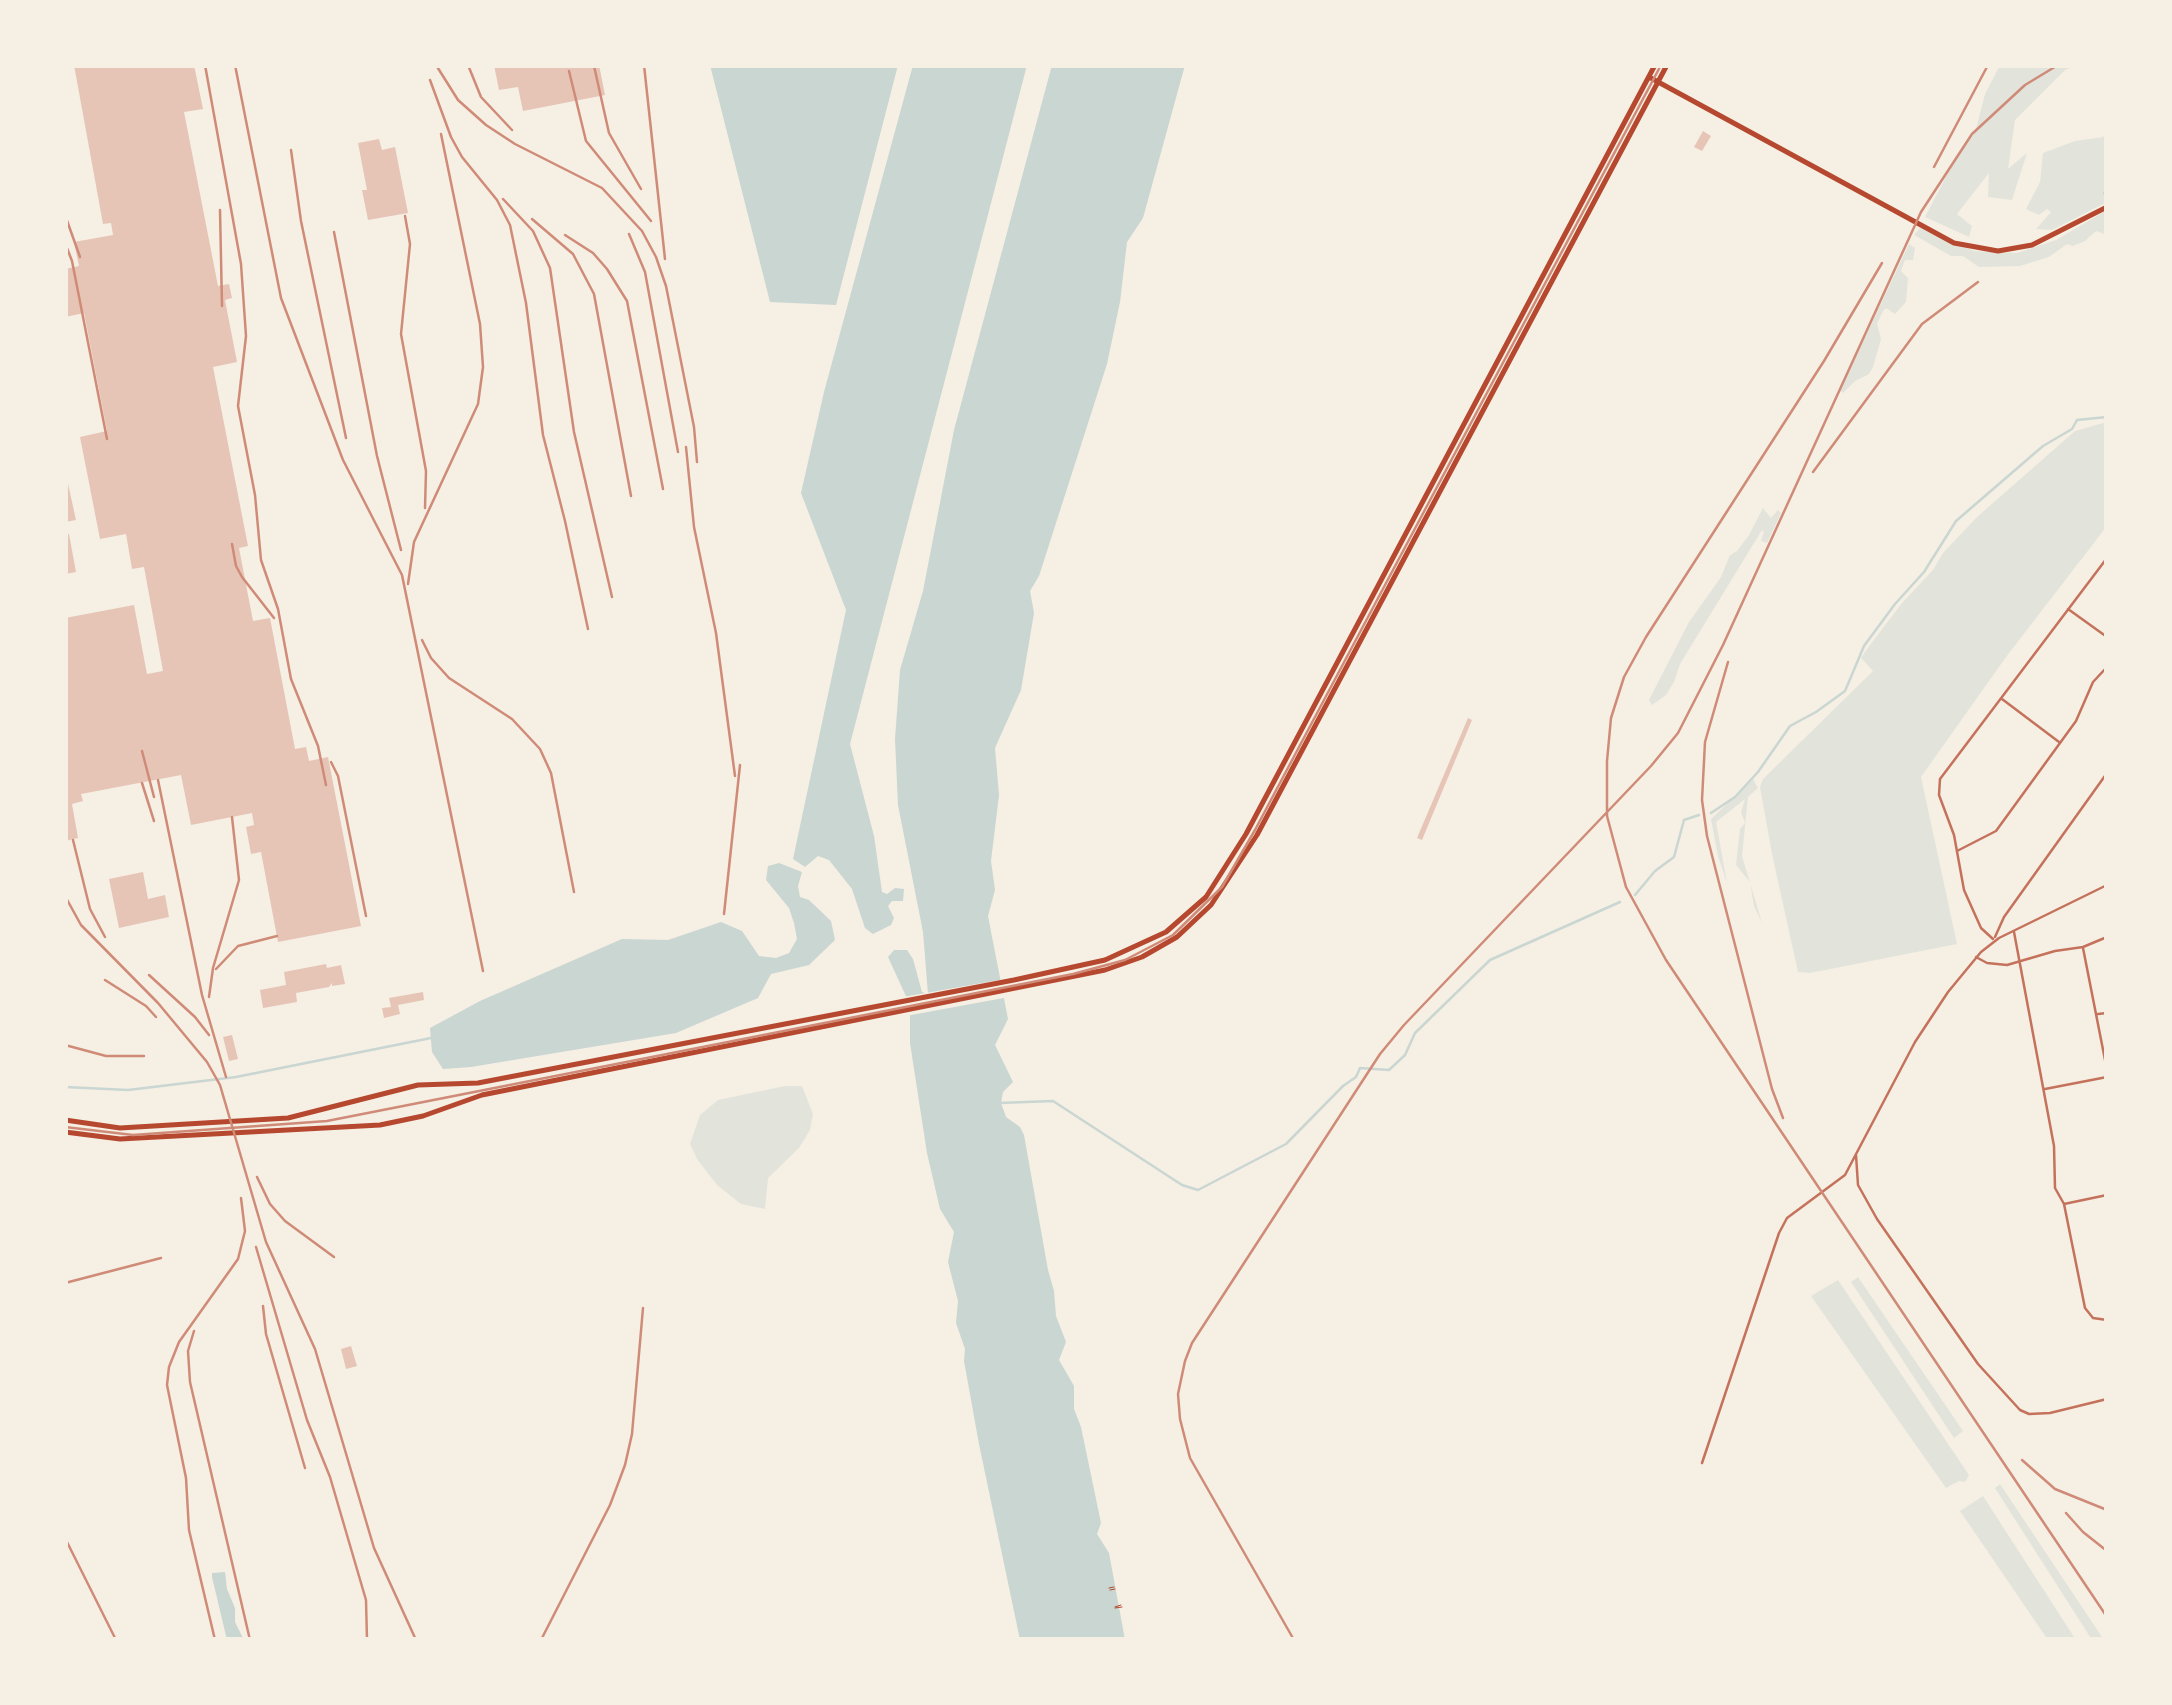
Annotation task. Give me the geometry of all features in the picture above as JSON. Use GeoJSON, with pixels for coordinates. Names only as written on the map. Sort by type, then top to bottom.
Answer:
{"type":"FeatureCollection","features":[{"type":"Feature","properties":{"kind":"main road"},"geometry":{"type":"LineString","coordinates":[[65,1132],[120,1139],[380,1125],[423,1116],[482,1095],[820,1026],[1105,960],[1147,943],[1178,924],[1217,883],[1246,834],[1655,65]]}},
{"type":"Feature","properties":{"kind":"main road"},"geometry":{"type":"LineString","coordinates":[[65,1120],[120,1128],[288,1118],[418,1085],[478,1083],[828,1016],[1016,989],[1105,970],[1142,957],[1177,937],[1225,888],[1257,835],[1667,65]]}},
{"type":"Feature","properties":{"kind":"main road"},"geometry":{"type":"LineString","coordinates":[[1649,77],[1954,243],[1998,251],[2032,245],[2107,207]]}},
{"type":"Feature","properties":{"kind":"street"},"geometry":{"type":"LineString","coordinates":[[1994,940],[1981,928],[1971,909],[1940,795],[1940,779],[2107,558]]}},
{"type":"Feature","properties":{"kind":"street"},"geometry":{"type":"LineString","coordinates":[[2068,609],[2107,637]]}},
{"type":"Feature","properties":{"kind":"street"},"geometry":{"type":"LineString","coordinates":[[1956,852],[1996,831],[2076,721],[2093,682],[2107,667]]}},
{"type":"Feature","properties":{"kind":"street"},"geometry":{"type":"LineString","coordinates":[[2002,698],[2060,743]]}},
{"type":"Feature","properties":{"kind":"street"},"geometry":{"type":"LineString","coordinates":[[1994,940],[2004,918],[2107,774]]}},
{"type":"Feature","properties":{"kind":"street"},"geometry":{"type":"LineString","coordinates":[[1702,1463],[1787,1218],[1844,1175],[1915,1042],[1976,957],[1994,940],[2107,885]]}},
{"type":"Feature","properties":{"kind":"street"},"geometry":{"type":"LineString","coordinates":[[2013,931],[2054,1146],[2056,1188],[2064,1204],[2085,1308],[2092,1318],[2107,1320]]}},
{"type":"Feature","properties":{"kind":"street"},"geometry":{"type":"LineString","coordinates":[[1976,957],[1996,965],[2019,963],[2107,938]]}},
{"type":"Feature","properties":{"kind":"street"},"geometry":{"type":"LineString","coordinates":[[2083,947],[2107,1070]]}},
{"type":"Feature","properties":{"kind":"street"},"geometry":{"type":"LineString","coordinates":[[2096,1015],[2107,1012]]}},
{"type":"Feature","properties":{"kind":"street"},"geometry":{"type":"LineString","coordinates":[[2042,1089],[2107,1077]]}},
{"type":"Feature","properties":{"kind":"street"},"geometry":{"type":"LineString","coordinates":[[1856,1154],[1858,1185],[1870,1210],[1978,1364],[2013,1404],[2038,1415],[2107,1399]]}},
{"type":"Feature","properties":{"kind":"street"},"geometry":{"type":"LineString","coordinates":[[2064,1204],[2107,1195]]}},
{"type":"Feature","properties":{"kind":"path"},"geometry":{"type":"LineString","coordinates":[[1115,1608],[1121,1606]]}},
{"type":"Feature","properties":{"kind":"shaded area"},"geometry":{"type":"Polygon","coordinates":[[[710,65],[898,65],[836,305],[770,302],[710,65]]]}},
{"type":"Feature","properties":{"kind":"shaded area"},"geometry":{"type":"Polygon","coordinates":[[[913,65],[1027,65],[850,744],[874,836],[882,892],[904,889],[903,901],[892,901],[888,906],[894,918],[891,925],[873,934],[865,928],[852,889],[829,860],[818,856],[805,867],[793,859],[846,610],[801,493],[824,392],[913,65]]]}},
{"type":"Feature","properties":{"kind":"shaded area"},"geometry":{"type":"Polygon","coordinates":[[[1052,65],[1185,65],[1143,218],[1127,242],[1107,364],[1039,576],[1030,591],[1034,613],[1021,690],[995,748],[999,795],[991,861],[995,890],[988,916],[1008,1019],[995,1045],[1013,1082],[1003,1092],[1001,1103],[1006,1117],[1024,1135],[1056,1316],[1066,1342],[1059,1360],[1074,1386],[1074,1409],[1101,1523],[1097,1534],[1109,1553],[1125,1640],[1020,1640],[979,1444],[965,1349],[956,1323],[958,1301],[948,1262],[954,1232],[940,1209],[927,1153],[910,1043],[910,1005],[888,957],[894,950],[907,950],[922,992],[928,994],[923,932],[898,805],[895,739],[900,670],[923,591],[954,430],[1052,65]]]}},
{"type":"Feature","properties":{"kind":"shaded area"},"geometry":{"type":"Polygon","coordinates":[[[2000,65],[2079,65],[2065,70],[2015,120],[2008,169],[2027,153],[2012,200],[1988,197],[1989,173],[1957,214],[1972,226],[1969,237],[1925,217],[1958,154],[1975,133],[1985,94],[2000,65]]]}},
{"type":"Feature","properties":{"kind":"shaded area"},"geometry":{"type":"Polygon","coordinates":[[[2107,129],[2107,202],[2052,230],[2036,229],[2051,212],[2047,209],[2039,215],[2026,209],[2040,182],[2043,153],[2075,141],[2103,137],[2107,129]]]}},
{"type":"Feature","properties":{"kind":"shaded area"},"geometry":{"type":"Polygon","coordinates":[[[2107,210],[2107,235],[2096,231],[2085,241],[2067,244],[2049,257],[2020,266],[1979,267],[1914,235],[1921,227],[1974,251],[2017,253],[2056,240],[2107,210]]]}},
{"type":"Feature","properties":{"kind":"shaded area"},"geometry":{"type":"Polygon","coordinates":[[[1909,244],[1915,248],[1913,260],[1905,260],[1901,271],[1908,278],[1906,302],[1895,314],[1886,308],[1883,311],[1877,324],[1881,339],[1873,367],[1843,393],[1840,391],[1909,244]]]}},
{"type":"Feature","properties":{"kind":"shaded area"},"geometry":{"type":"Polygon","coordinates":[[[2107,422],[2107,526],[2006,657],[1921,777],[1957,944],[1810,973],[1798,972],[1772,854],[1760,787],[1763,779],[1873,671],[1861,658],[1943,553],[1977,517],[2075,431],[2107,422]]]}},
{"type":"Feature","properties":{"kind":"shaded area"},"geometry":{"type":"Polygon","coordinates":[[[1763,508],[1771,518],[1778,510],[1781,513],[1767,543],[1761,541],[1762,530],[1680,664],[1666,695],[1652,705],[1649,700],[1689,622],[1763,508]]]}},
{"type":"Feature","properties":{"kind":"shaded area"},"geometry":{"type":"Polygon","coordinates":[[[1753,779],[1758,788],[1748,797],[1742,856],[1750,882],[1736,865],[1740,829],[1745,823],[1741,812],[1745,799],[1716,822],[1727,883],[1711,819],[1753,779]]]}},
{"type":"Feature","properties":{"kind":"shaded area"},"geometry":{"type":"Polygon","coordinates":[[[779,863],[802,872],[800,897],[809,900],[831,921],[835,940],[809,965],[771,974],[758,998],[676,1033],[471,1067],[443,1069],[432,1052],[430,1028],[480,1001],[622,939],[668,940],[721,922],[742,931],[759,956],[776,958],[789,953],[797,939],[794,923],[789,908],[766,880],[768,866],[779,863]]]}},
{"type":"Feature","properties":{"kind":"shaded area"},"geometry":{"type":"Polygon","coordinates":[[[802,1086],[813,1114],[810,1130],[799,1148],[768,1178],[765,1209],[741,1204],[717,1185],[690,1144],[700,1115],[718,1100],[802,1086]]]}},
{"type":"Feature","properties":{"kind":"shaded area"},"geometry":{"type":"Polygon","coordinates":[[[1858,1277],[1963,1431],[1954,1438],[1851,1282],[1858,1277]]]}},
{"type":"Feature","properties":{"kind":"shaded area"},"geometry":{"type":"Polygon","coordinates":[[[1838,1280],[1969,1475],[1965,1482],[1946,1488],[1811,1296],[1838,1280]]]}},
{"type":"Feature","properties":{"kind":"shaded area"},"geometry":{"type":"Polygon","coordinates":[[[2000,1484],[2104,1640],[2092,1640],[1995,1488],[2000,1484]]]}},
{"type":"Feature","properties":{"kind":"shaded area"},"geometry":{"type":"Polygon","coordinates":[[[1983,1496],[2076,1640],[2048,1640],[1960,1511],[1983,1496]]]}},
{"type":"Feature","properties":{"kind":"shaded area"},"geometry":{"type":"Polygon","coordinates":[[[225,1572],[235,1622],[244,1640],[227,1640],[212,1577],[212,1573],[225,1572]]]}},
{"type":"Feature","properties":{"kind":"pier"},"geometry":{"type":"Polygon","coordinates":[[[1005,979],[1009,997],[906,1016],[903,997],[1005,979]]]}},
{"type":"Feature","properties":{"kind":"building"},"geometry":{"type":"Polygon","coordinates":[[[74,65],[194,65],[203,109],[184,112],[218,286],[229,284],[232,298],[225,300],[237,362],[213,367],[248,546],[239,548],[253,621],[270,618],[295,749],[306,747],[309,761],[328,757],[361,926],[278,942],[261,852],[251,854],[246,827],[254,825],[252,813],[191,825],[181,775],[81,794],[83,801],[72,804],[78,838],[65,841],[65,618],[134,605],[147,674],[163,671],[144,567],[132,569],[126,534],[100,539],[80,437],[107,431],[84,313],[65,317],[65,269],[79,266],[74,242],[113,235],[111,223],[103,224],[74,65]]]}},
{"type":"Feature","properties":{"kind":"building"},"geometry":{"type":"Polygon","coordinates":[[[494,65],[599,65],[605,95],[523,111],[518,87],[499,90],[494,65]]]}},
{"type":"Feature","properties":{"kind":"building"},"geometry":{"type":"Polygon","coordinates":[[[1703,131],[1711,136],[1702,151],[1694,147],[1703,131]]]}},
{"type":"Feature","properties":{"kind":"building"},"geometry":{"type":"Polygon","coordinates":[[[379,139],[382,150],[395,147],[408,213],[368,220],[358,143],[379,139]]]}},
{"type":"Feature","properties":{"kind":"building"},"geometry":{"type":"Polygon","coordinates":[[[65,470],[76,520],[65,522],[65,470]]]}},
{"type":"Feature","properties":{"kind":"building"},"geometry":{"type":"Polygon","coordinates":[[[69,534],[76,572],[65,574],[65,535],[69,534]]]}},
{"type":"Feature","properties":{"kind":"building"},"geometry":{"type":"Polygon","coordinates":[[[1468,718],[1472,720],[1422,840],[1417,838],[1468,718]]]}},
{"type":"Feature","properties":{"kind":"building"},"geometry":{"type":"Polygon","coordinates":[[[143,872],[148,899],[165,895],[169,917],[119,928],[109,879],[143,872]]]}},
{"type":"Feature","properties":{"kind":"building"},"geometry":{"type":"Polygon","coordinates":[[[326,964],[327,968],[341,965],[345,984],[332,983],[329,987],[296,993],[297,1002],[263,1008],[260,990],[286,985],[284,972],[326,964]]]}},
{"type":"Feature","properties":{"kind":"building"},"geometry":{"type":"Polygon","coordinates":[[[423,992],[424,1000],[398,1005],[400,1014],[384,1018],[382,1008],[391,1007],[389,998],[423,992]]]}},
{"type":"Feature","properties":{"kind":"building"},"geometry":{"type":"Polygon","coordinates":[[[232,1035],[238,1059],[229,1061],[223,1037],[232,1035]]]}},
{"type":"Feature","properties":{"kind":"building"},"geometry":{"type":"Polygon","coordinates":[[[351,1346],[357,1366],[346,1369],[341,1349],[351,1346]]]}},
{"type":"Feature","properties":{"kind":"waterway"},"geometry":{"type":"LineString","coordinates":[[1711,813],[1735,797],[1758,772],[1790,726],[1845,691],[1864,646],[1924,572],[1956,521],[2043,446],[2072,429],[2077,420],[2107,417]]}},
{"type":"Feature","properties":{"kind":"waterway"},"geometry":{"type":"LineString","coordinates":[[1635,895],[1655,871],[1674,857],[1684,820],[1699,815]]}},
{"type":"Feature","properties":{"kind":"waterway"},"geometry":{"type":"LineString","coordinates":[[999,1103],[1053,1101],[1182,1185],[1198,1190],[1286,1144],[1356,1077],[1360,1068],[1389,1070],[1405,1055],[1415,1033],[1490,960],[1620,902]]}},
{"type":"Feature","properties":{"kind":"waterway"},"geometry":{"type":"LineString","coordinates":[[65,1087],[128,1090],[236,1077],[431,1038]]}},
{"type":"Feature","properties":{"kind":"tram line"},"geometry":{"type":"LineString","coordinates":[[65,1127],[133,1135],[327,1121],[1073,974],[1125,960],[1173,935],[1222,887],[1255,830],[1661,65]]}},
{"type":"Feature","properties":{"kind":"railway"},"geometry":{"type":"LineString","coordinates":[[205,65],[241,264],[246,336],[238,406],[255,495],[261,560],[278,609],[291,679],[318,746],[326,785]]}},
{"type":"Feature","properties":{"kind":"railway"},"geometry":{"type":"LineString","coordinates":[[235,65],[281,298],[343,460],[402,575],[483,971]]}},
{"type":"Feature","properties":{"kind":"railway"},"geometry":{"type":"LineString","coordinates":[[436,65],[458,100],[486,125],[602,188],[642,231],[666,286],[694,427],[697,462]]}},
{"type":"Feature","properties":{"kind":"railway"},"geometry":{"type":"LineString","coordinates":[[468,65],[481,97],[512,130]]}},
{"type":"Feature","properties":{"kind":"railway"},"geometry":{"type":"LineString","coordinates":[[644,65],[665,259]]}},
{"type":"Feature","properties":{"kind":"railway"},"geometry":{"type":"LineString","coordinates":[[1934,167],[1988,65]]}},
{"type":"Feature","properties":{"kind":"railway"},"geometry":{"type":"LineString","coordinates":[[1294,1640],[1190,1458],[1178,1394],[1192,1343],[1380,1054],[1678,733],[1723,645],[1921,212],[1972,134],[2025,85],[2058,65]]}},
{"type":"Feature","properties":{"kind":"railway"},"geometry":{"type":"LineString","coordinates":[[594,66],[609,133],[641,189]]}},
{"type":"Feature","properties":{"kind":"railway"},"geometry":{"type":"LineString","coordinates":[[569,71],[586,141],[651,221]]}},
{"type":"Feature","properties":{"kind":"railway"},"geometry":{"type":"LineString","coordinates":[[430,80],[462,157],[497,200],[510,225],[526,303],[543,435],[588,629]]}},
{"type":"Feature","properties":{"kind":"railway"},"geometry":{"type":"LineString","coordinates":[[408,584],[414,542],[478,404],[483,367],[480,324],[441,134]]}},
{"type":"Feature","properties":{"kind":"railway"},"geometry":{"type":"LineString","coordinates":[[291,150],[301,221],[346,438]]}},
{"type":"Feature","properties":{"kind":"railway"},"geometry":{"type":"LineString","coordinates":[[503,199],[533,231],[550,268],[574,432],[612,597]]}},
{"type":"Feature","properties":{"kind":"railway"},"geometry":{"type":"LineString","coordinates":[[220,210],[222,306]]}},
{"type":"Feature","properties":{"kind":"railway"},"geometry":{"type":"LineString","coordinates":[[65,215],[80,257]]}},
{"type":"Feature","properties":{"kind":"railway"},"geometry":{"type":"LineString","coordinates":[[405,216],[410,244],[401,334],[426,471],[425,508]]}},
{"type":"Feature","properties":{"kind":"railway"},"geometry":{"type":"LineString","coordinates":[[532,219],[573,254],[594,294],[631,496]]}},
{"type":"Feature","properties":{"kind":"railway"},"geometry":{"type":"LineString","coordinates":[[334,232],[377,456],[401,550]]}},
{"type":"Feature","properties":{"kind":"railway"},"geometry":{"type":"LineString","coordinates":[[629,234],[645,272],[678,452]]}},
{"type":"Feature","properties":{"kind":"railway"},"geometry":{"type":"LineString","coordinates":[[565,235],[593,253],[627,301],[663,489]]}},
{"type":"Feature","properties":{"kind":"railway"},"geometry":{"type":"LineString","coordinates":[[65,243],[72,261],[107,439]]}},
{"type":"Feature","properties":{"kind":"railway"},"geometry":{"type":"LineString","coordinates":[[1882,263],[1624,677],[1611,718],[1607,816],[1626,887],[1666,960],[2107,1617]]}},
{"type":"Feature","properties":{"kind":"railway"},"geometry":{"type":"LineString","coordinates":[[1813,472],[1922,324],[1978,282]]}},
{"type":"Feature","properties":{"kind":"railway"},"geometry":{"type":"LineString","coordinates":[[686,447],[694,527],[716,633],[735,776]]}},
{"type":"Feature","properties":{"kind":"railway"},"geometry":{"type":"LineString","coordinates":[[232,544],[242,577],[274,618]]}},
{"type":"Feature","properties":{"kind":"railway"},"geometry":{"type":"LineString","coordinates":[[422,640],[431,658],[449,678],[512,719],[540,749],[551,773],[574,892]]}},
{"type":"Feature","properties":{"kind":"railway"},"geometry":{"type":"LineString","coordinates":[[1728,662],[1705,742],[1702,800],[1707,836],[1772,1089],[1783,1118]]}},
{"type":"Feature","properties":{"kind":"railway"},"geometry":{"type":"LineString","coordinates":[[142,751],[154,797]]}},
{"type":"Feature","properties":{"kind":"railway"},"geometry":{"type":"LineString","coordinates":[[331,762],[338,776],[366,916]]}},
{"type":"Feature","properties":{"kind":"railway"},"geometry":{"type":"LineString","coordinates":[[724,914],[740,765]]}},
{"type":"Feature","properties":{"kind":"railway"},"geometry":{"type":"LineString","coordinates":[[158,780],[202,995],[226,1077]]}},
{"type":"Feature","properties":{"kind":"railway"},"geometry":{"type":"LineString","coordinates":[[142,783],[154,821]]}},
{"type":"Feature","properties":{"kind":"railway"},"geometry":{"type":"LineString","coordinates":[[209,997],[213,968],[239,880],[232,817]]}},
{"type":"Feature","properties":{"kind":"railway"},"geometry":{"type":"LineString","coordinates":[[73,840],[90,909],[105,937]]}},
{"type":"Feature","properties":{"kind":"railway"},"geometry":{"type":"LineString","coordinates":[[65,896],[81,925],[158,1003],[207,1062],[220,1085],[266,1242],[315,1349],[374,1548],[416,1640]]}},
{"type":"Feature","properties":{"kind":"railway"},"geometry":{"type":"LineString","coordinates":[[216,969],[238,946],[277,936]]}},
{"type":"Feature","properties":{"kind":"railway"},"geometry":{"type":"LineString","coordinates":[[149,975],[209,1035]]}},
{"type":"Feature","properties":{"kind":"railway"},"geometry":{"type":"LineString","coordinates":[[105,980],[146,1006],[156,1017]]}},
{"type":"Feature","properties":{"kind":"railway"},"geometry":{"type":"LineString","coordinates":[[65,1045],[106,1056],[144,1056]]}},
{"type":"Feature","properties":{"kind":"railway"},"geometry":{"type":"LineString","coordinates":[[257,1177],[270,1204],[285,1221],[334,1257]]}},
{"type":"Feature","properties":{"kind":"railway"},"geometry":{"type":"LineString","coordinates":[[215,1640],[189,1530],[186,1478],[167,1385],[179,1342],[238,1259],[245,1231],[241,1198]]}},
{"type":"Feature","properties":{"kind":"railway"},"geometry":{"type":"LineString","coordinates":[[256,1247],[366,1600],[367,1640]]}},
{"type":"Feature","properties":{"kind":"railway"},"geometry":{"type":"LineString","coordinates":[[65,1283],[161,1258]]}},
{"type":"Feature","properties":{"kind":"railway"},"geometry":{"type":"LineString","coordinates":[[263,1306],[266,1334],[305,1468]]}},
{"type":"Feature","properties":{"kind":"railway"},"geometry":{"type":"LineString","coordinates":[[541,1640],[610,1505],[625,1465],[632,1434],[643,1308]]}},
{"type":"Feature","properties":{"kind":"railway"},"geometry":{"type":"LineString","coordinates":[[194,1331],[188,1351],[190,1382],[250,1640]]}},
{"type":"Feature","properties":{"kind":"railway"},"geometry":{"type":"LineString","coordinates":[[2022,1460],[2055,1489],[2107,1510]]}},
{"type":"Feature","properties":{"kind":"railway"},"geometry":{"type":"LineString","coordinates":[[2066,1513],[2107,1551]]}},
{"type":"Feature","properties":{"kind":"railway"},"geometry":{"type":"LineString","coordinates":[[65,1538],[116,1640]]}}]}
